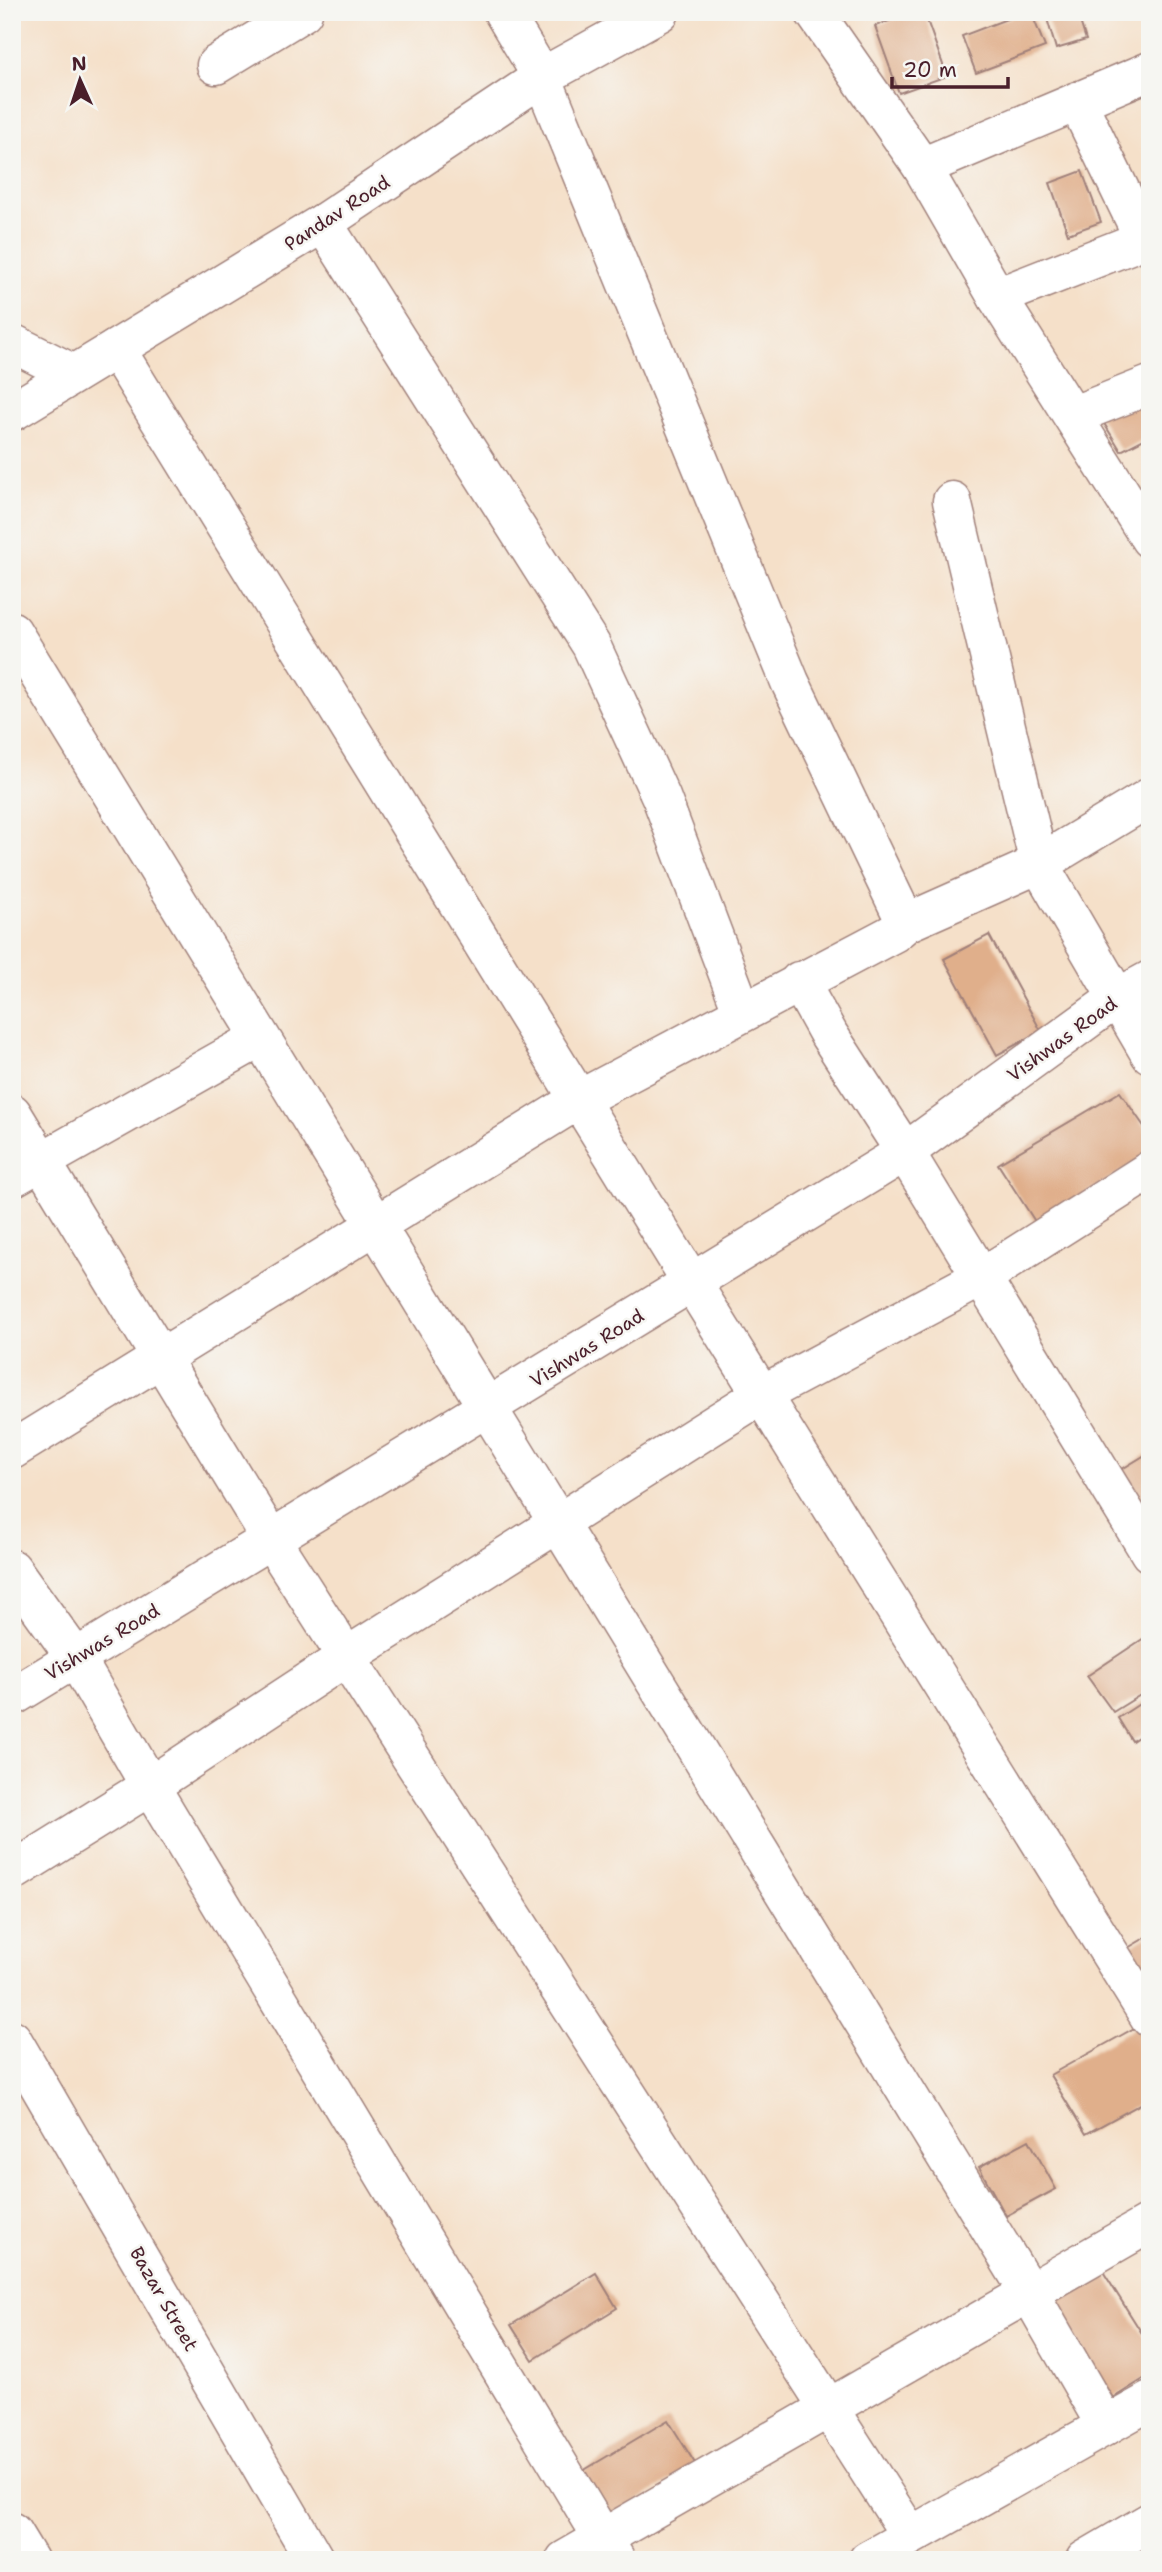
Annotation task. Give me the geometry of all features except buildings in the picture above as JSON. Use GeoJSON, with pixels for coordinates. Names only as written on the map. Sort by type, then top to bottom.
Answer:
{"type":"FeatureCollection","features":[{"type":"Feature","properties":{"kind":"street"},"geometry":{"type":"LineString","coordinates":[[216,65],[303,12]]}},
{"type":"Feature","properties":{"kind":"street"},"geometry":{"type":"LineString","coordinates":[[503,12],[542,77],[790,682],[906,923]]}},
{"type":"Feature","properties":{"kind":"street","name":"Pandav Road"},"geometry":{"type":"LineString","coordinates":[[12,412],[323,223],[542,77],[660,12]]}},
{"type":"Feature","properties":{"kind":"street"},"geometry":{"type":"LineString","coordinates":[[814,12],[922,167],[997,297],[1150,538]]}},
{"type":"Feature","properties":{"kind":"street"},"geometry":{"type":"LineString","coordinates":[[922,167],[1150,71]]}},
{"type":"Feature","properties":{"kind":"street"},"geometry":{"type":"LineString","coordinates":[[997,297],[1147,238],[1077,101]]}},
{"type":"Feature","properties":{"kind":"street"},"geometry":{"type":"LineString","coordinates":[[323,223],[591,645],[661,797],[742,1011]]}},
{"type":"Feature","properties":{"kind":"street"},"geometry":{"type":"LineString","coordinates":[[12,343],[74,374]]}},
{"type":"Feature","properties":{"kind":"street"},"geometry":{"type":"LineString","coordinates":[[116,349],[578,1100],[1150,2018]]}},
{"type":"Feature","properties":{"kind":"street"},"geometry":{"type":"LineString","coordinates":[[1074,415],[1150,385]]}},
{"type":"Feature","properties":{"kind":"street"},"geometry":{"type":"LineString","coordinates":[[952,501],[1039,864],[1150,1054]]}},
{"type":"Feature","properties":{"kind":"street"},"geometry":{"type":"LineString","coordinates":[[12,631],[1030,2294],[1106,2426]]}},
{"type":"Feature","properties":{"kind":"street"},"geometry":{"type":"LineString","coordinates":[[12,1450],[160,1356],[376,1227],[578,1100],[894,933],[906,923],[1039,864],[1150,797]]}},
{"type":"Feature","properties":{"kind":"street","name":"Vishwas Road"},"geometry":{"type":"LineString","coordinates":[[12,1697],[272,1541],[905,1152],[1117,998],[1150,980]]}},
{"type":"Feature","properties":{"kind":"street"},"geometry":{"type":"LineString","coordinates":[[799,981],[829,1035],[905,1152],[1150,1553]]}},
{"type":"Feature","properties":{"kind":"street"},"geometry":{"type":"LineString","coordinates":[[27,1170],[260,1038]]}},
{"type":"Feature","properties":{"kind":"street"},"geometry":{"type":"LineString","coordinates":[[12,1113],[27,1170],[160,1356],[272,1541],[910,2535]]}},
{"type":"Feature","properties":{"kind":"street"},"geometry":{"type":"LineString","coordinates":[[12,1872],[761,1395],[982,1277],[1150,1170]]}},
{"type":"Feature","properties":{"kind":"street"},"geometry":{"type":"LineString","coordinates":[[12,1569],[75,1657],[609,2548]]}},
{"type":"Feature","properties":{"kind":"street","name":"Bazar Street"},"geometry":{"type":"LineString","coordinates":[[12,2039],[315,2560]]}},
{"type":"Feature","properties":{"kind":"street"},"geometry":{"type":"LineString","coordinates":[[565,2560],[609,2548],[829,2410],[1150,2223]]}},
{"type":"Feature","properties":{"kind":"street"},"geometry":{"type":"LineString","coordinates":[[868,2560],[1150,2401]]}},
{"type":"Feature","properties":{"kind":"street"},"geometry":{"type":"LineString","coordinates":[[1085,2560],[1150,2522]]}},
{"type":"Feature","properties":{"kind":"street"},"geometry":{"type":"LineString","coordinates":[[12,2532],[29,2560]]}}]}
